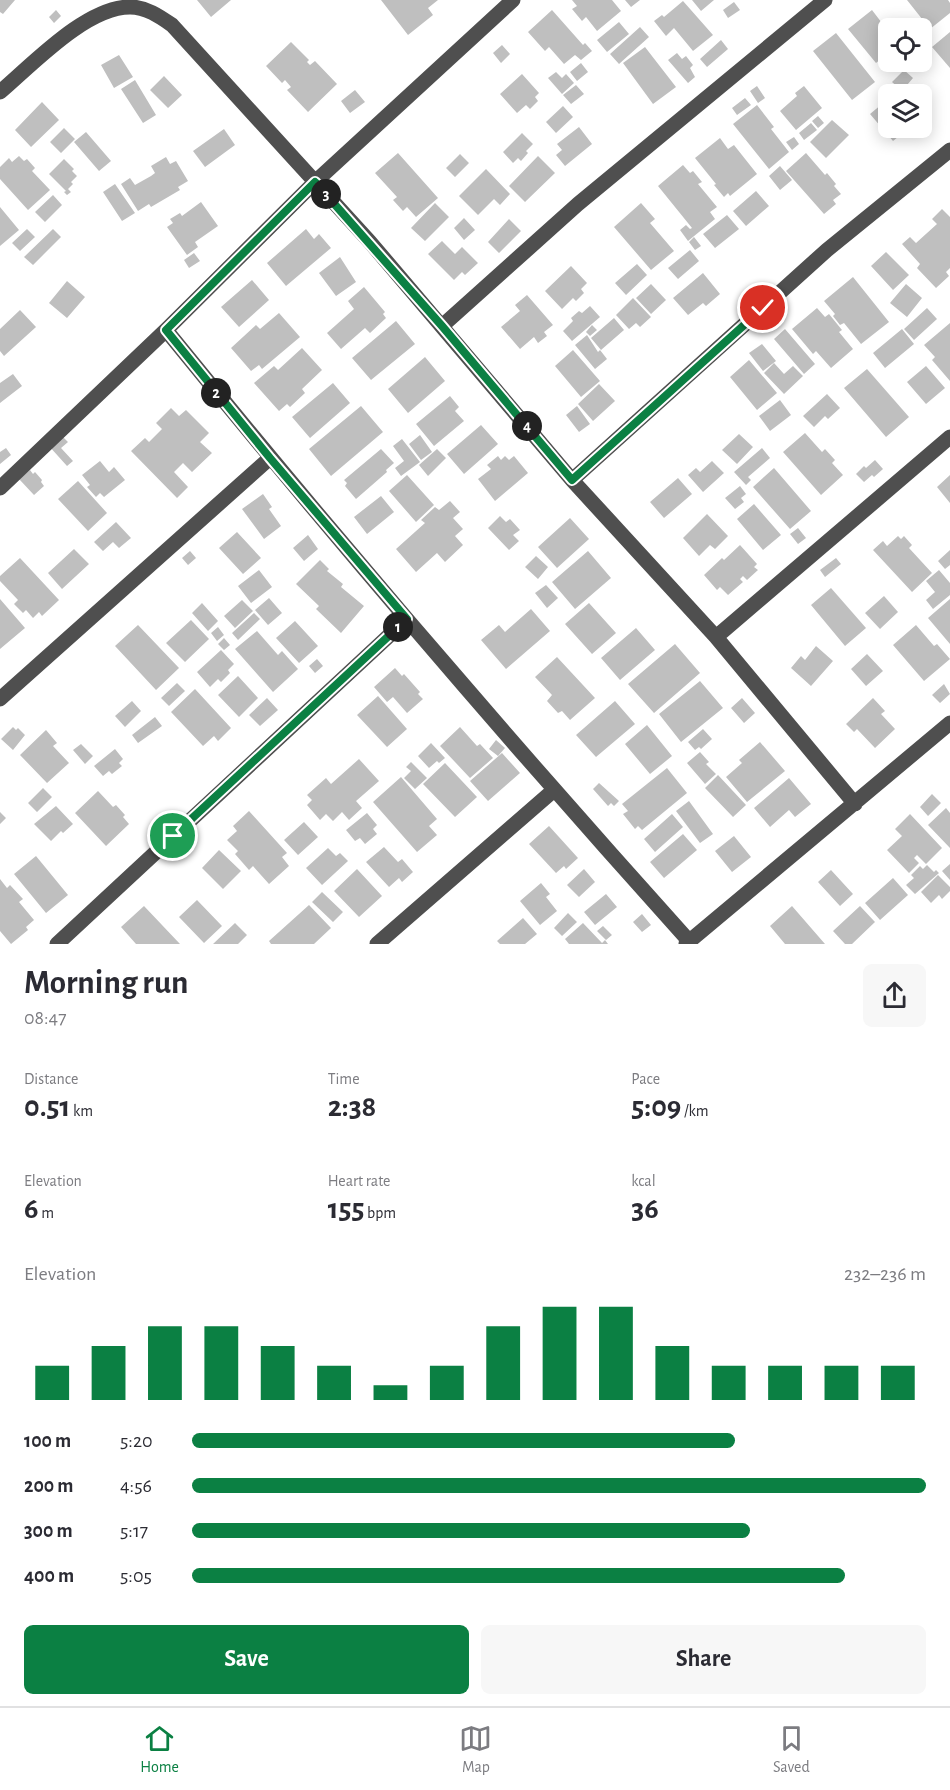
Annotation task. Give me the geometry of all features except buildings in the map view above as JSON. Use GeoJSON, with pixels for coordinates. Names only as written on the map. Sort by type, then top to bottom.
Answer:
{"type":"FeatureCollection","features":[{"type":"Feature","properties":{"kind":"street"},"geometry":{"type":"LineString","coordinates":[[0,488],[166,330],[315,182],[513,0]]}},
{"type":"Feature","properties":{"kind":"street"},"geometry":{"type":"LineString","coordinates":[[442,326],[578,204],[825,0]]}},
{"type":"Feature","properties":{"kind":"street"},"geometry":{"type":"LineString","coordinates":[[0,92],[74,30],[113,8],[132,3],[153,12],[172,25],[442,326],[572,480],[716,637],[855,804]]}},
{"type":"Feature","properties":{"kind":"street"},"geometry":{"type":"LineString","coordinates":[[572,480],[827,250],[950,150]]}},
{"type":"Feature","properties":{"kind":"street"},"geometry":{"type":"LineString","coordinates":[[166,330],[270,458],[407,619],[688,943],[950,723]]}},
{"type":"Feature","properties":{"kind":"street"},"geometry":{"type":"LineString","coordinates":[[716,637],[950,437]]}},
{"type":"Feature","properties":{"kind":"street"},"geometry":{"type":"LineString","coordinates":[[0,699],[270,458]]}},
{"type":"Feature","properties":{"kind":"street"},"geometry":{"type":"LineString","coordinates":[[57,944],[407,619]]}},
{"type":"Feature","properties":{"kind":"street"},"geometry":{"type":"LineString","coordinates":[[377,944],[554,790]]}},
{"type":"Feature","properties":{"kind":"route"},"geometry":{"type":"LineString","coordinates":[[173,836],[407,619],[270,458],[166,330],[315,182],[370,242],[572,480],[763,308]]}}]}
